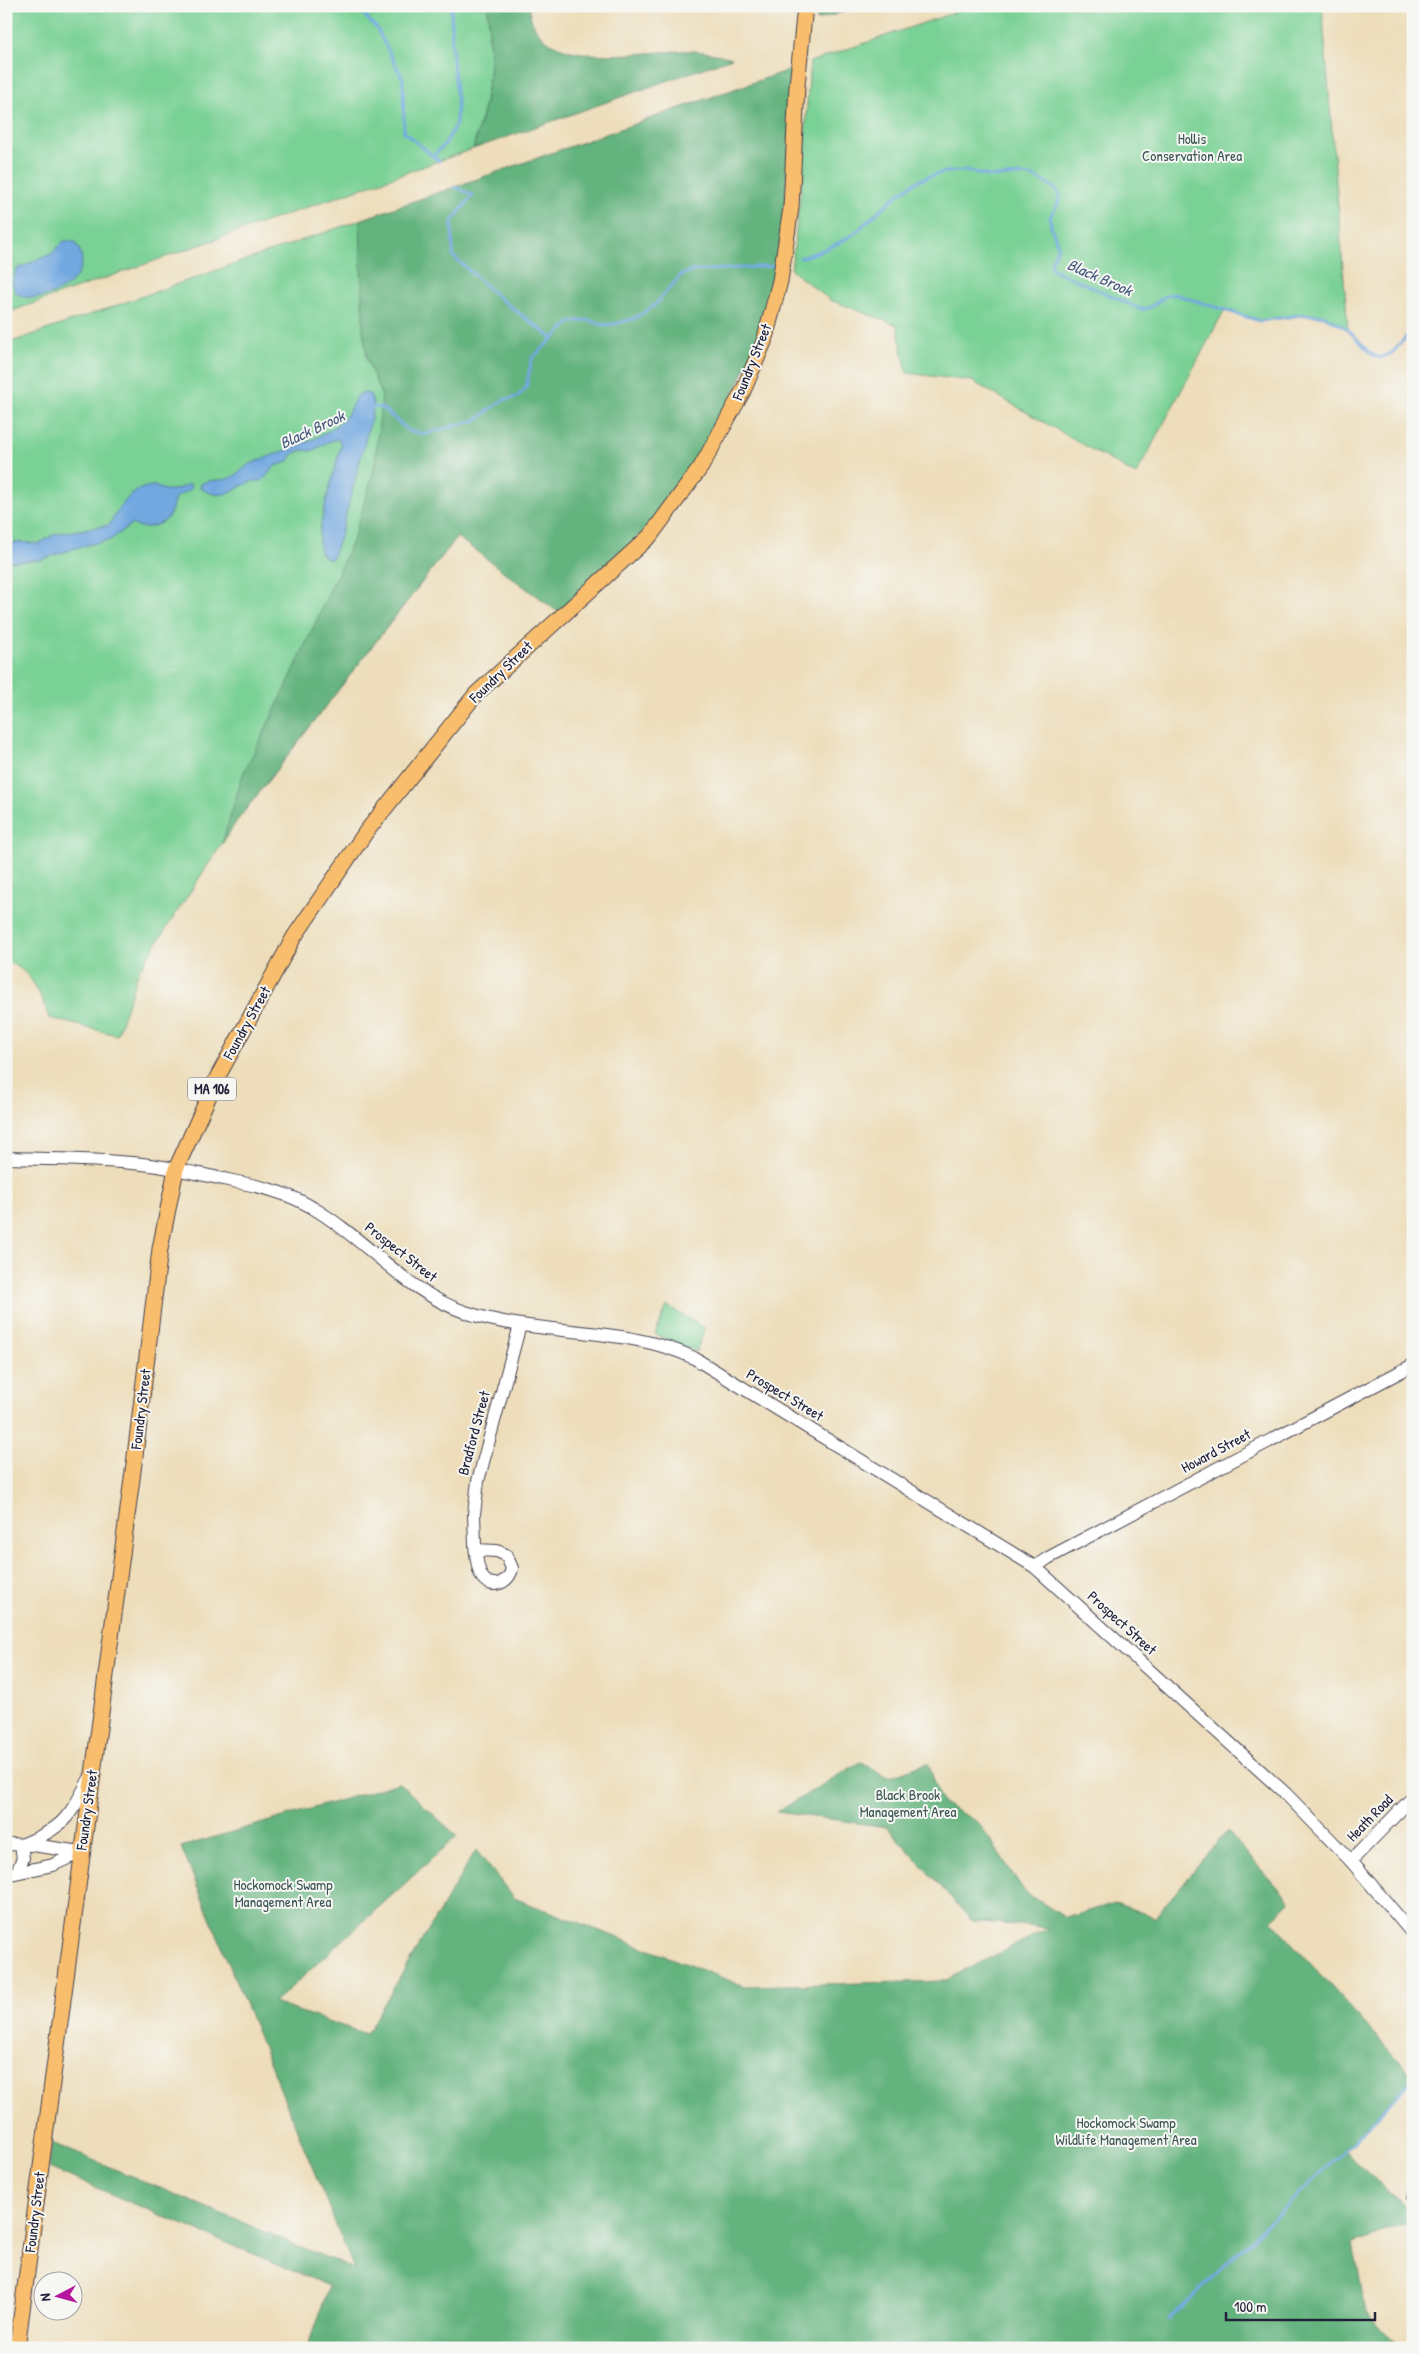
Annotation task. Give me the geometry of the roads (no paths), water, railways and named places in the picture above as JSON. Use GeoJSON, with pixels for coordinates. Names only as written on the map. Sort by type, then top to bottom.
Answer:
{"type":"FeatureCollection","features":[{"type":"Feature","properties":{"kind":"main road","name":"Foundry Street"},"geometry":{"type":"LineString","coordinates":[[17,2348],[81,1852],[135,1456],[160,1249],[176,1169],[217,1078],[294,937],[366,832],[476,694],[650,536],[701,468],[743,391],[764,342],[780,281],[791,208],[797,86],[805,6]]}},
{"type":"Feature","properties":{"kind":"street","name":"Prospect Street"},"geometry":{"type":"LineString","coordinates":[[6,1158],[142,1164],[176,1169],[273,1190],[296,1198],[330,1218],[434,1298],[474,1315],[520,1325],[647,1342],[687,1354],[1035,1567],[1286,1794],[1351,1862],[1413,1934]]}},
{"type":"Feature","properties":{"kind":"street","name":"Bradford Street"},"geometry":{"type":"LineString","coordinates":[[476,1550],[475,1493],[520,1325]]}},
{"type":"Feature","properties":{"kind":"street","name":"Howard Street"},"geometry":{"type":"LineString","coordinates":[[1035,1567],[1048,1558],[1413,1365]]}},
{"type":"Feature","properties":{"kind":"street"},"geometry":{"type":"LineString","coordinates":[[21,1845],[47,1834],[64,1821],[74,1808],[92,1773]]}},
{"type":"Feature","properties":{"kind":"street","name":"Heath Road"},"geometry":{"type":"LineString","coordinates":[[1351,1862],[1413,1797]]}},
{"type":"Feature","properties":{"kind":"street"},"geometry":{"type":"LineString","coordinates":[[6,1844],[81,1852]]}},
{"type":"Feature","properties":{"kind":"street"},"geometry":{"type":"LineString","coordinates":[[12,1874],[23,1858],[21,1845]]}},
{"type":"Feature","properties":{"kind":"street"},"geometry":{"type":"LineString","coordinates":[[12,1874],[53,1866],[81,1852]]}},
{"type":"Feature","properties":{"kind":"water"},"geometry":{"type":"Polygon","coordinates":[[[64,241],[74,241],[81,255],[81,267],[75,278],[65,287],[52,294],[26,297],[16,293],[12,282],[17,269],[51,254],[64,241]]]}},
{"type":"Feature","properties":{"kind":"water"},"geometry":{"type":"Polygon","coordinates":[[[370,394],[373,402],[372,415],[340,537],[332,559],[322,555],[319,542],[323,515],[341,444],[338,439],[312,451],[302,450],[293,454],[288,462],[275,466],[263,480],[250,482],[225,494],[214,494],[200,488],[201,484],[205,482],[230,478],[252,463],[322,435],[342,421],[358,395],[370,394]]]}},
{"type":"Feature","properties":{"kind":"water"},"geometry":{"type":"Polygon","coordinates":[[[190,484],[191,489],[176,497],[169,516],[157,525],[141,527],[132,524],[110,540],[79,547],[40,560],[6,562],[6,545],[20,542],[38,544],[55,534],[109,525],[127,499],[139,490],[155,486],[165,490],[173,490],[190,484]]]}},
{"type":"Feature","properties":{"kind":"waterway"},"geometry":{"type":"LineString","coordinates":[[356,6],[377,29],[403,79],[404,132],[439,161]]}},
{"type":"Feature","properties":{"kind":"waterway"},"geometry":{"type":"LineString","coordinates":[[433,156],[445,144],[456,124],[457,102],[452,51],[451,6]]}},
{"type":"Feature","properties":{"kind":"waterway","name":"Black Brook"},"geometry":{"type":"LineString","coordinates":[[800,258],[833,246],[846,239],[901,192],[922,179],[935,174],[964,171],[997,177],[1023,175],[1045,182],[1060,195],[1059,202],[1050,217],[1058,246],[1051,263],[1052,269],[1140,309],[1149,308],[1164,297],[1174,294],[1260,321],[1299,315],[1322,315],[1346,328],[1373,355],[1380,358],[1392,353],[1413,329]]}},
{"type":"Feature","properties":{"kind":"waterway"},"geometry":{"type":"LineString","coordinates":[[455,187],[473,195],[452,221],[453,256],[498,297],[552,338]]}},
{"type":"Feature","properties":{"kind":"waterway","name":"Black Brook"},"geometry":{"type":"LineString","coordinates":[[370,409],[373,407],[382,408],[409,431],[425,434],[476,420],[503,400],[517,397],[526,388],[532,358],[571,322],[589,320],[603,325],[633,319],[654,306],[681,275],[692,271],[775,266]]}},
{"type":"Feature","properties":{"kind":"waterway"},"geometry":{"type":"LineString","coordinates":[[1168,2320],[1351,2144],[1413,2078]]}},
{"type":"Feature","properties":{"kind":"park label","name":"Hollis Conservation Area"},"geometry":{"type":"Point","coordinates":[1192,148]}},
{"type":"Feature","properties":{"kind":"park label","name":"Black Brook Management Area"},"geometry":{"type":"Point","coordinates":[908,1804]}},
{"type":"Feature","properties":{"kind":"park label","name":"Hockomock Swamp Management Area"},"geometry":{"type":"Point","coordinates":[283,1894]}},
{"type":"Feature","properties":{"kind":"park label","name":"Hockomock Swamp Wildlife Management Area"},"geometry":{"type":"Point","coordinates":[1126,2132]}}]}
